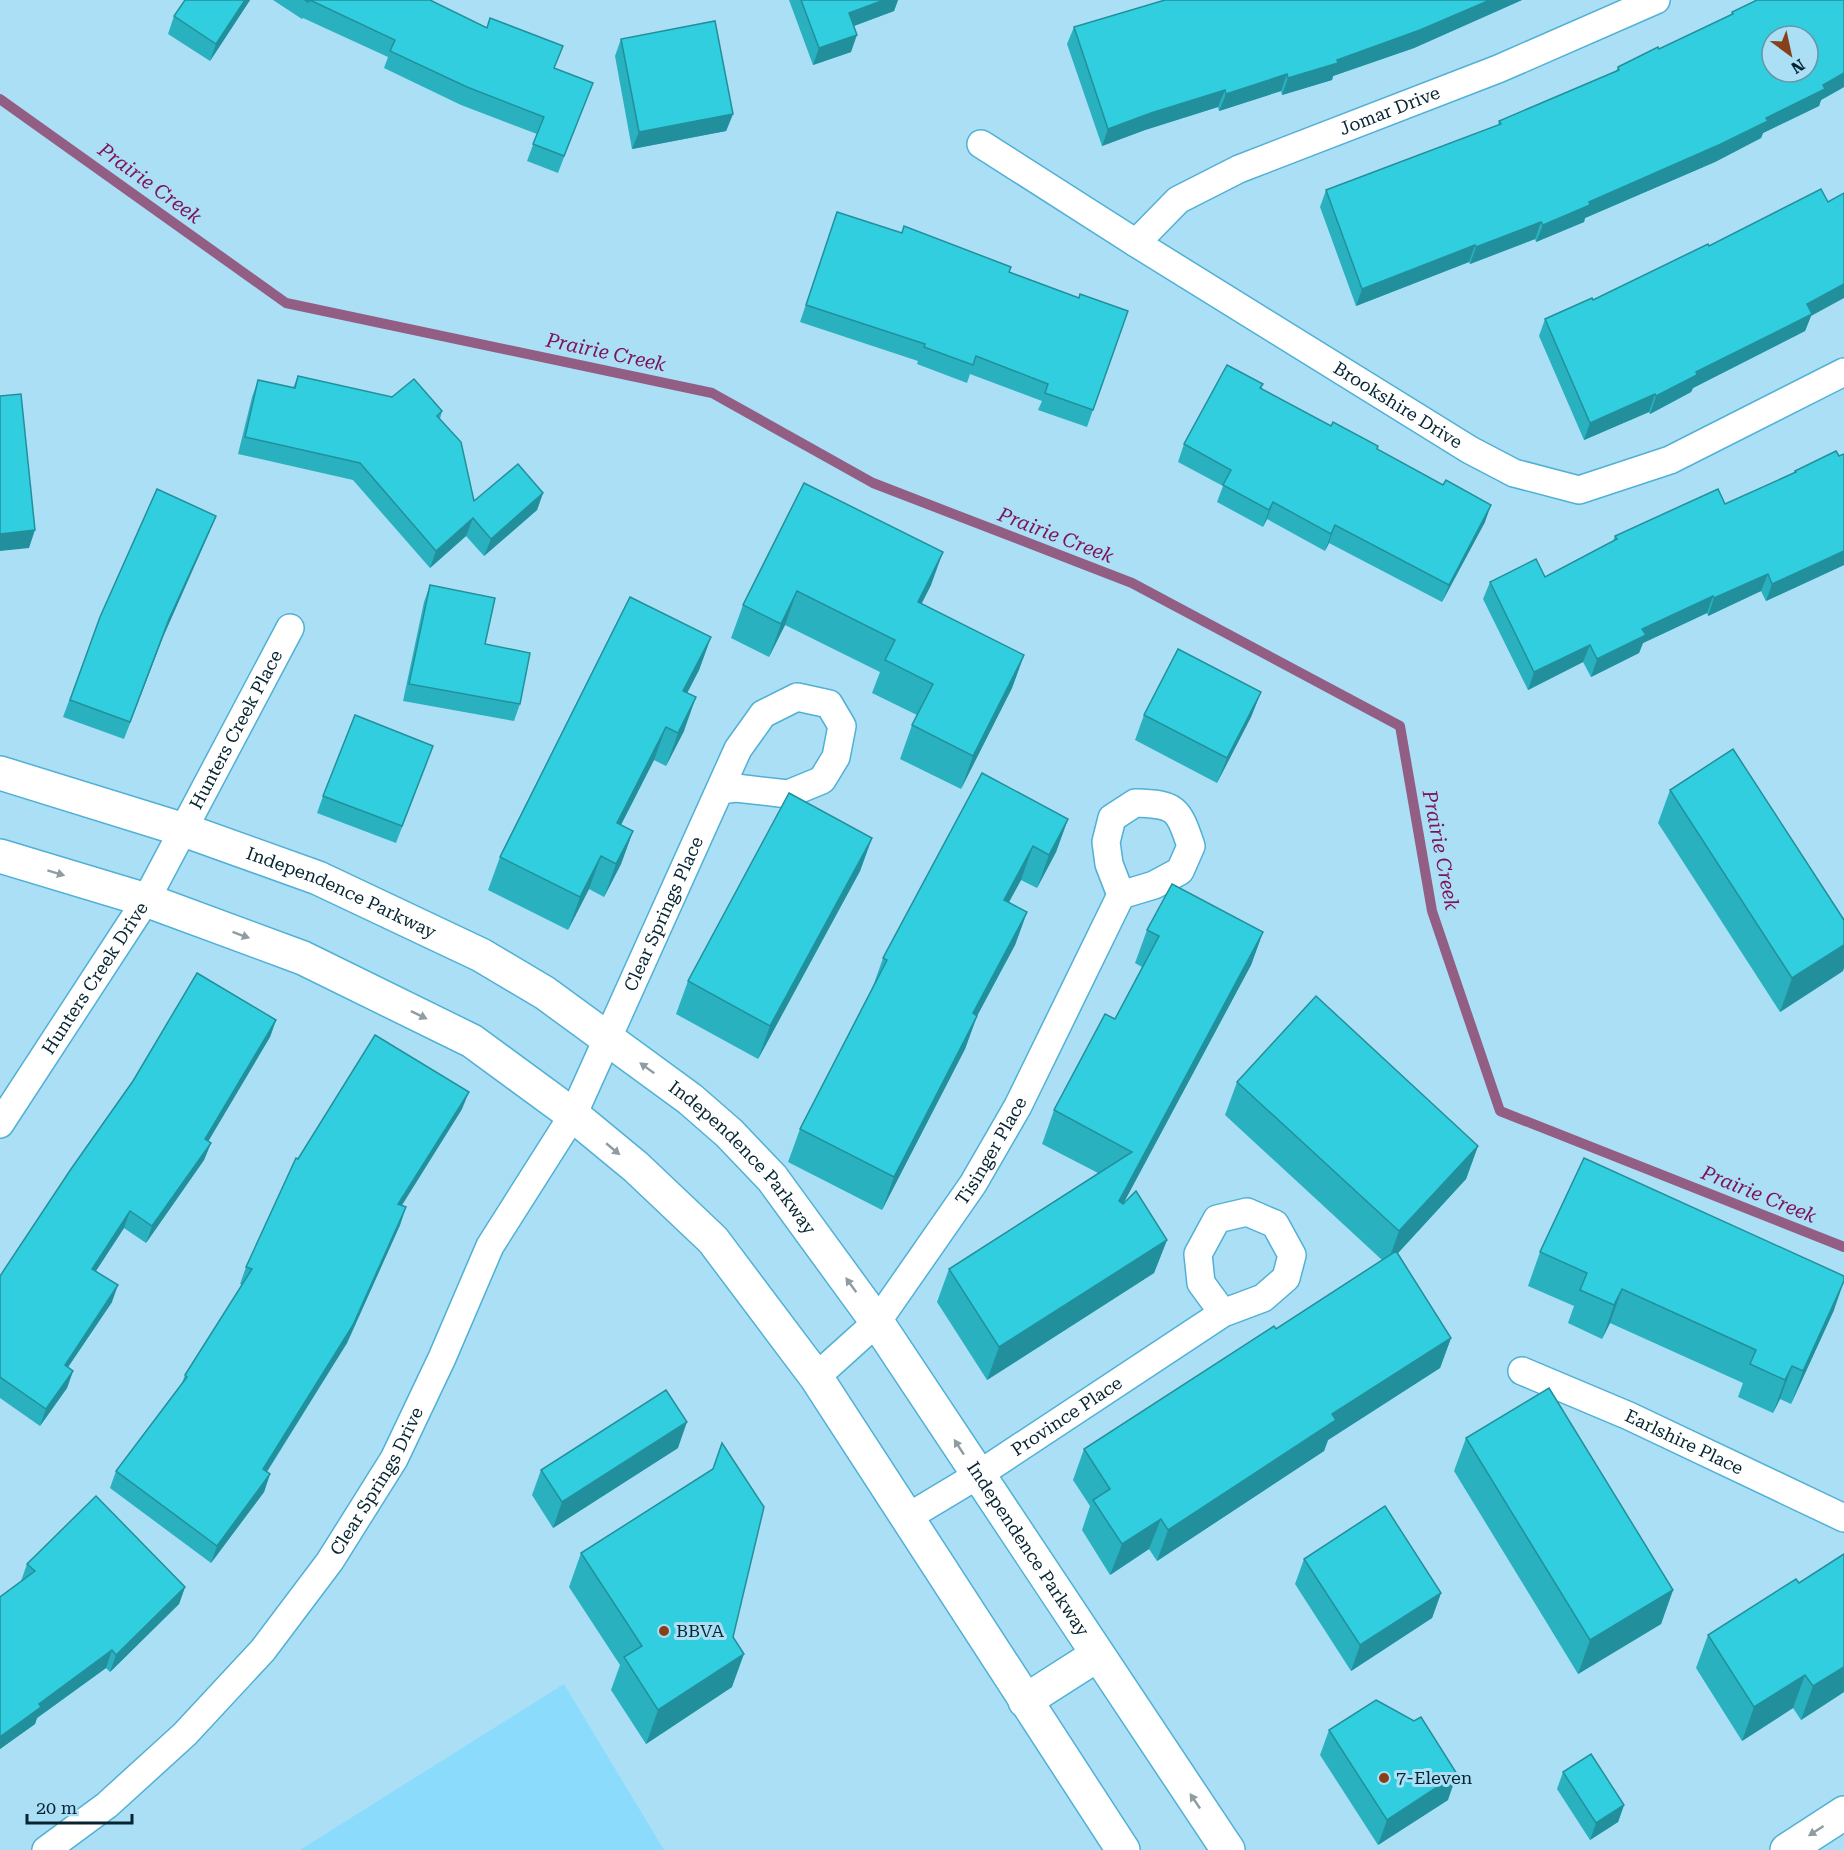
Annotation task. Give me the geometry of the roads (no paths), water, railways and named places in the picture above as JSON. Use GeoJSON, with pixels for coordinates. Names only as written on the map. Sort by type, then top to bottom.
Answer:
{"type":"FeatureCollection","features":[{"type":"Feature","properties":{"kind":"main road","name":"Independence Parkway"},"geometry":{"type":"LineString","coordinates":[[0,773],[184,830],[318,878],[481,955],[545,993],[690,1099],[729,1134],[772,1178],[877,1322],[1228,1850]]}},
{"type":"Feature","properties":{"kind":"main road"},"geometry":{"type":"LineString","coordinates":[[0,856],[146,900],[303,958],[472,1041],[573,1115],[636,1167],[713,1240],[816,1377],[1024,1701],[1123,1850]]}},
{"type":"Feature","properties":{"kind":"main road"},"geometry":{"type":"LineString","coordinates":[[1024,1701],[1097,1655]]}},
{"type":"Feature","properties":{"kind":"main road"},"geometry":{"type":"LineString","coordinates":[[1787,1850],[1844,1813]]}},
{"type":"Feature","properties":{"kind":"street","name":"Jomar Drive"},"geometry":{"type":"LineString","coordinates":[[1136,243],[1178,200],[1239,170],[1498,69],[1656,0]]}},
{"type":"Feature","properties":{"kind":"street","name":"Brookshire Drive"},"geometry":{"type":"LineString","coordinates":[[981,144],[1470,450],[1514,472],[1579,490],[1670,460],[1844,372]]}},
{"type":"Feature","properties":{"kind":"street","name":"Hunters Creek Place"},"geometry":{"type":"LineString","coordinates":[[184,830],[290,628]]}},
{"type":"Feature","properties":{"kind":"street","name":"Clear Springs Place"},"geometry":{"type":"LineString","coordinates":[[608,1039],[738,749],[763,714],[797,697],[829,704],[842,726],[836,757],[822,780],[788,794],[736,788],[720,790]]}},
{"type":"Feature","properties":{"kind":"street","name":"Hunters Creek Drive"},"geometry":{"type":"LineString","coordinates":[[0,1124],[146,900],[184,830]]}},
{"type":"Feature","properties":{"kind":"street","name":"Tisinger Place"},"geometry":{"type":"LineString","coordinates":[[816,1377],[877,1322],[974,1184],[1013,1116],[1120,895]]}},
{"type":"Feature","properties":{"kind":"street","name":"Clear Springs Drive"},"geometry":{"type":"LineString","coordinates":[[46,1850],[107,1805],[185,1734],[263,1650],[330,1560],[393,1459],[442,1358],[490,1246],[573,1115],[608,1039]]}},
{"type":"Feature","properties":{"kind":"street","name":"Province Place"},"geometry":{"type":"LineString","coordinates":[[908,1517],[978,1475],[1223,1313]]}},
{"type":"Feature","properties":{"kind":"street","name":"Earlshire Place"},"geometry":{"type":"LineString","coordinates":[[1521,1371],[1629,1416],[1844,1518]]}},
{"type":"Feature","properties":{"kind":"waterway","name":"Prairie Creek"},"geometry":{"type":"LineString","coordinates":[[0,99],[286,303],[712,393],[873,483],[1132,583],[1400,726],[1432,911],[1500,1111],[1844,1247]]}},
{"type":"Feature","properties":{"kind":"place","name":"BBVA"},"geometry":{"type":"Point","coordinates":[664,1631]}},
{"type":"Feature","properties":{"kind":"place","name":"7-Eleven"},"geometry":{"type":"Point","coordinates":[1384,1778]}}]}
